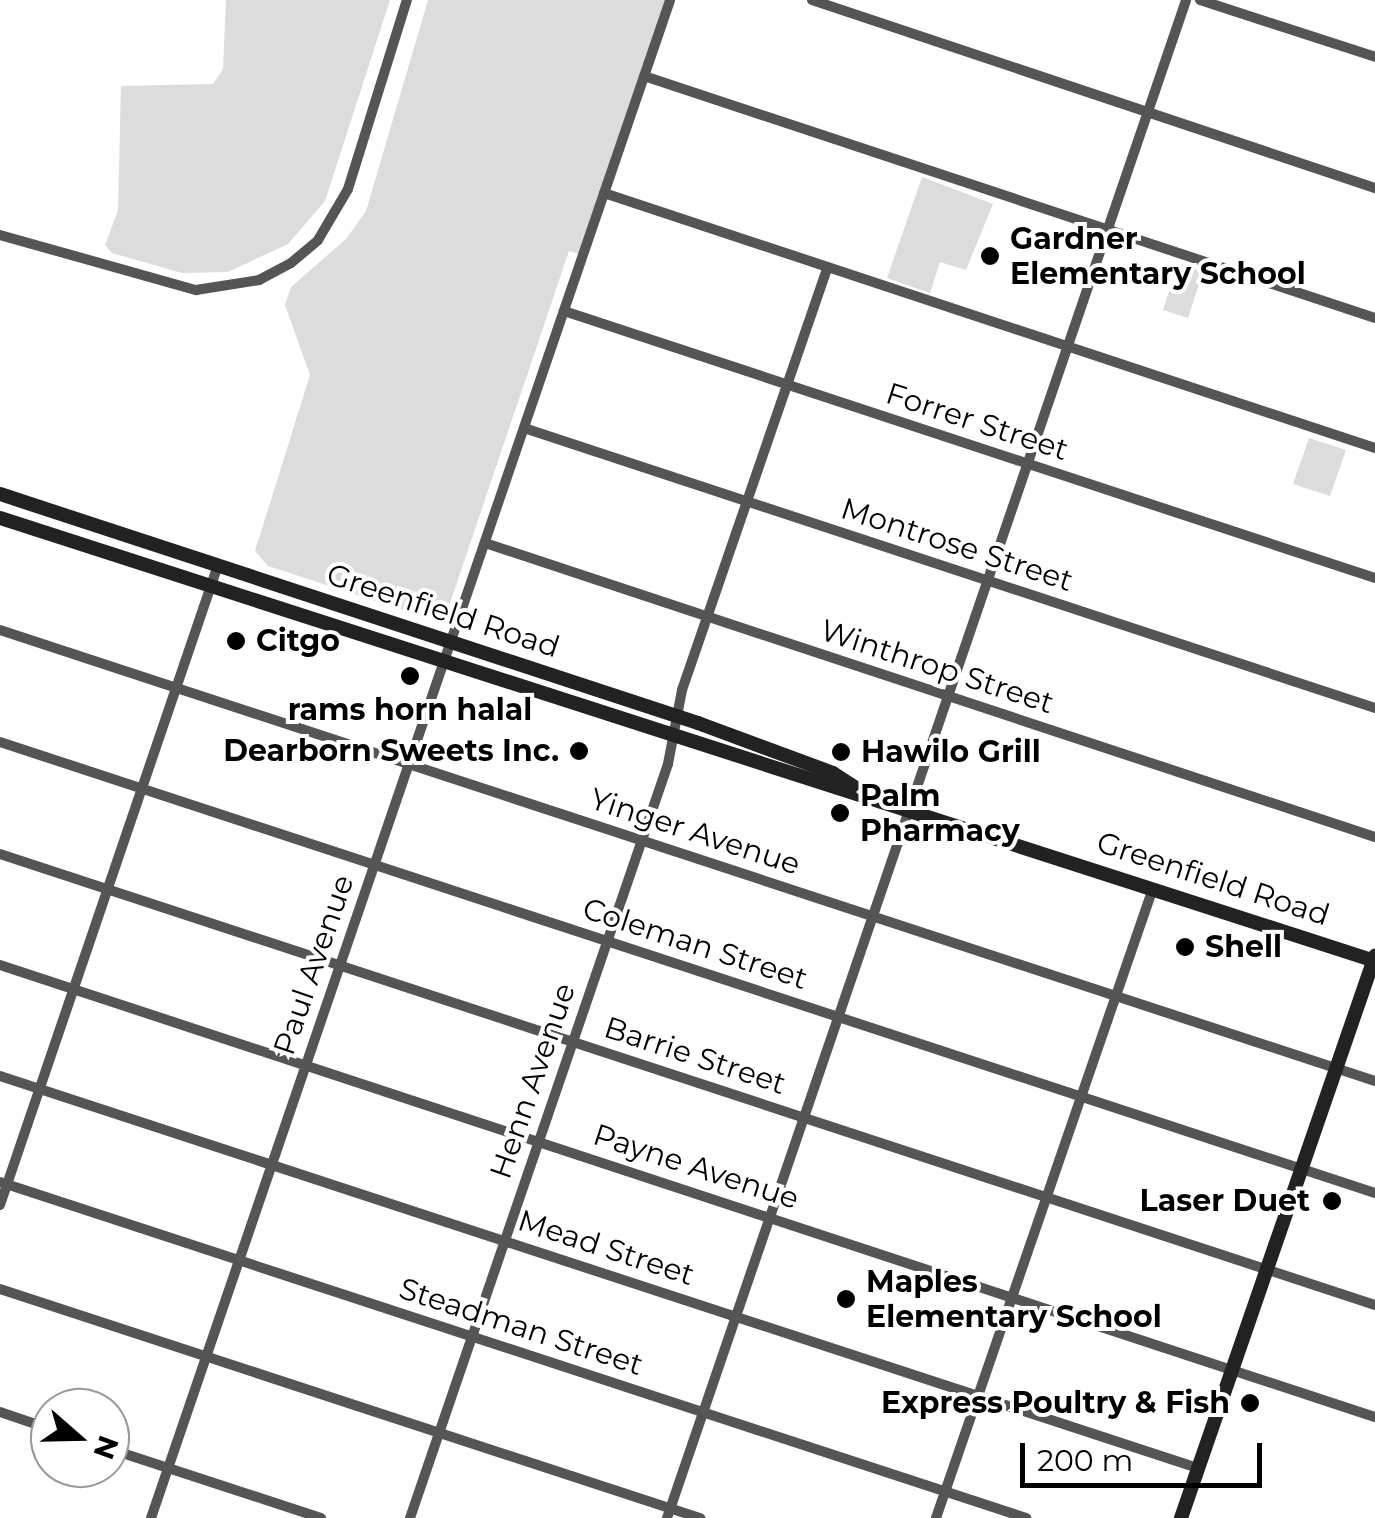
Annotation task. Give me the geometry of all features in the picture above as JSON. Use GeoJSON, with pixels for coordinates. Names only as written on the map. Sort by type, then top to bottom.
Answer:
{"type":"FeatureCollection","features":[{"type":"Feature","properties":{"kind":"main road","name":"Greenfield Road"},"geometry":{"type":"LineString","coordinates":[[0,494],[676,716],[834,773],[863,793]]}},
{"type":"Feature","properties":{"kind":"main road","name":"Greenfield Road"},"geometry":{"type":"LineString","coordinates":[[0,518],[828,790],[863,793],[1374,959]]}},
{"type":"Feature","properties":{"kind":"main road"},"geometry":{"type":"LineString","coordinates":[[580,708],[587,686]]}},
{"type":"Feature","properties":{"kind":"main road"},"geometry":{"type":"LineString","coordinates":[[1181,1518],[1374,959]]}},
{"type":"Feature","properties":{"kind":"street"},"geometry":{"type":"LineString","coordinates":[[0,235],[196,290],[258,280],[291,263],[318,240],[348,189],[406,0]]}},
{"type":"Feature","properties":{"kind":"street","name":"Paul Avenue"},"geometry":{"type":"LineString","coordinates":[[151,1518],[670,0]]}},
{"type":"Feature","properties":{"kind":"street"},"geometry":{"type":"LineString","coordinates":[[812,0],[1375,188]]}},
{"type":"Feature","properties":{"kind":"street"},"geometry":{"type":"LineString","coordinates":[[668,1513],[1186,0]]}},
{"type":"Feature","properties":{"kind":"street"},"geometry":{"type":"LineString","coordinates":[[1200,0],[1375,57]]}},
{"type":"Feature","properties":{"kind":"street"},"geometry":{"type":"LineString","coordinates":[[644,76],[1375,318]]}},
{"type":"Feature","properties":{"kind":"street"},"geometry":{"type":"LineString","coordinates":[[604,193],[1375,448]]}},
{"type":"Feature","properties":{"kind":"street","name":"Henn Avenue"},"geometry":{"type":"LineString","coordinates":[[410,1518],[642,841],[708,617],[828,267]]}},
{"type":"Feature","properties":{"kind":"street","name":"Forrer Street"},"geometry":{"type":"LineString","coordinates":[[564,311],[1375,578]]}},
{"type":"Feature","properties":{"kind":"street","name":"Montrose Street"},"geometry":{"type":"LineString","coordinates":[[524,428],[1375,708]]}},
{"type":"Feature","properties":{"kind":"street","name":"Winthrop Street"},"geometry":{"type":"LineString","coordinates":[[484,543],[1375,837]]}},
{"type":"Feature","properties":{"kind":"street"},"geometry":{"type":"LineString","coordinates":[[0,1205],[4,1183],[218,566]]}},
{"type":"Feature","properties":{"kind":"street","name":"Yinger Avenue"},"geometry":{"type":"LineString","coordinates":[[0,630],[1375,1081]]}},
{"type":"Feature","properties":{"kind":"street","name":"Coleman Street"},"geometry":{"type":"LineString","coordinates":[[0,742],[1375,1192]]}},
{"type":"Feature","properties":{"kind":"street","name":"Barrie Street"},"geometry":{"type":"LineString","coordinates":[[0,854],[1375,1306]]}},
{"type":"Feature","properties":{"kind":"street"},"geometry":{"type":"LineString","coordinates":[[936,1518],[1152,888]]}},
{"type":"Feature","properties":{"kind":"street","name":"Payne Avenue"},"geometry":{"type":"LineString","coordinates":[[0,965],[1375,1417]]}},
{"type":"Feature","properties":{"kind":"street","name":"Mead Street"},"geometry":{"type":"LineString","coordinates":[[0,1076],[1198,1468]]}},
{"type":"Feature","properties":{"kind":"street","name":"Steadman Street"},"geometry":{"type":"LineString","coordinates":[[4,1183],[1026,1518]]}},
{"type":"Feature","properties":{"kind":"street"},"geometry":{"type":"LineString","coordinates":[[0,1289],[668,1513],[700,1518]]}},
{"type":"Feature","properties":{"kind":"street"},"geometry":{"type":"LineString","coordinates":[[0,1412],[30,1422]]}},
{"type":"Feature","properties":{"kind":"street"},"geometry":{"type":"LineString","coordinates":[[130,1456],[321,1518]]}},
{"type":"Feature","properties":{"kind":"shaded area"},"geometry":{"type":"Polygon","coordinates":[[[226,0],[390,0],[325,201],[288,244],[228,272],[182,273],[112,253],[105,245],[118,210],[121,86],[213,84],[223,69],[226,0]]]}},
{"type":"Feature","properties":{"kind":"shaded area"},"geometry":{"type":"Polygon","coordinates":[[[428,0],[666,0],[579,254],[569,251],[446,615],[434,620],[268,566],[255,551],[310,375],[285,305],[291,287],[346,239],[366,211],[428,0]]]}},
{"type":"Feature","properties":{"kind":"shaded area"},"geometry":{"type":"Polygon","coordinates":[[[922,177],[993,204],[966,270],[940,262],[930,293],[887,278],[922,177]]]}},
{"type":"Feature","properties":{"kind":"shaded area"},"geometry":{"type":"Polygon","coordinates":[[[1178,263],[1203,272],[1188,318],[1163,310],[1178,263]]]}},
{"type":"Feature","properties":{"kind":"shaded area"},"geometry":{"type":"Polygon","coordinates":[[[1309,438],[1346,450],[1330,496],[1293,484],[1309,438]]]}},
{"type":"Feature","properties":{"kind":"place","name":"Gardner Elementary School"},"geometry":{"type":"Point","coordinates":[990,256]}},
{"type":"Feature","properties":{"kind":"place","name":"Citgo"},"geometry":{"type":"Point","coordinates":[236,641]}},
{"type":"Feature","properties":{"kind":"place","name":"rams horn halal"},"geometry":{"type":"Point","coordinates":[410,676]}},
{"type":"Feature","properties":{"kind":"place","name":"Dearborn Sweets Inc."},"geometry":{"type":"Point","coordinates":[579,751]}},
{"type":"Feature","properties":{"kind":"place","name":"Hawilo Grill"},"geometry":{"type":"Point","coordinates":[841,752]}},
{"type":"Feature","properties":{"kind":"place","name":"Palm Pharmacy"},"geometry":{"type":"Point","coordinates":[840,813]}},
{"type":"Feature","properties":{"kind":"place","name":"Shell"},"geometry":{"type":"Point","coordinates":[1185,947]}},
{"type":"Feature","properties":{"kind":"place","name":"Laser Duet"},"geometry":{"type":"Point","coordinates":[1332,1201]}},
{"type":"Feature","properties":{"kind":"place","name":"Maples Elementary School"},"geometry":{"type":"Point","coordinates":[846,1299]}},
{"type":"Feature","properties":{"kind":"place","name":"Express Poultry & Fish"},"geometry":{"type":"Point","coordinates":[1250,1403]}}]}
